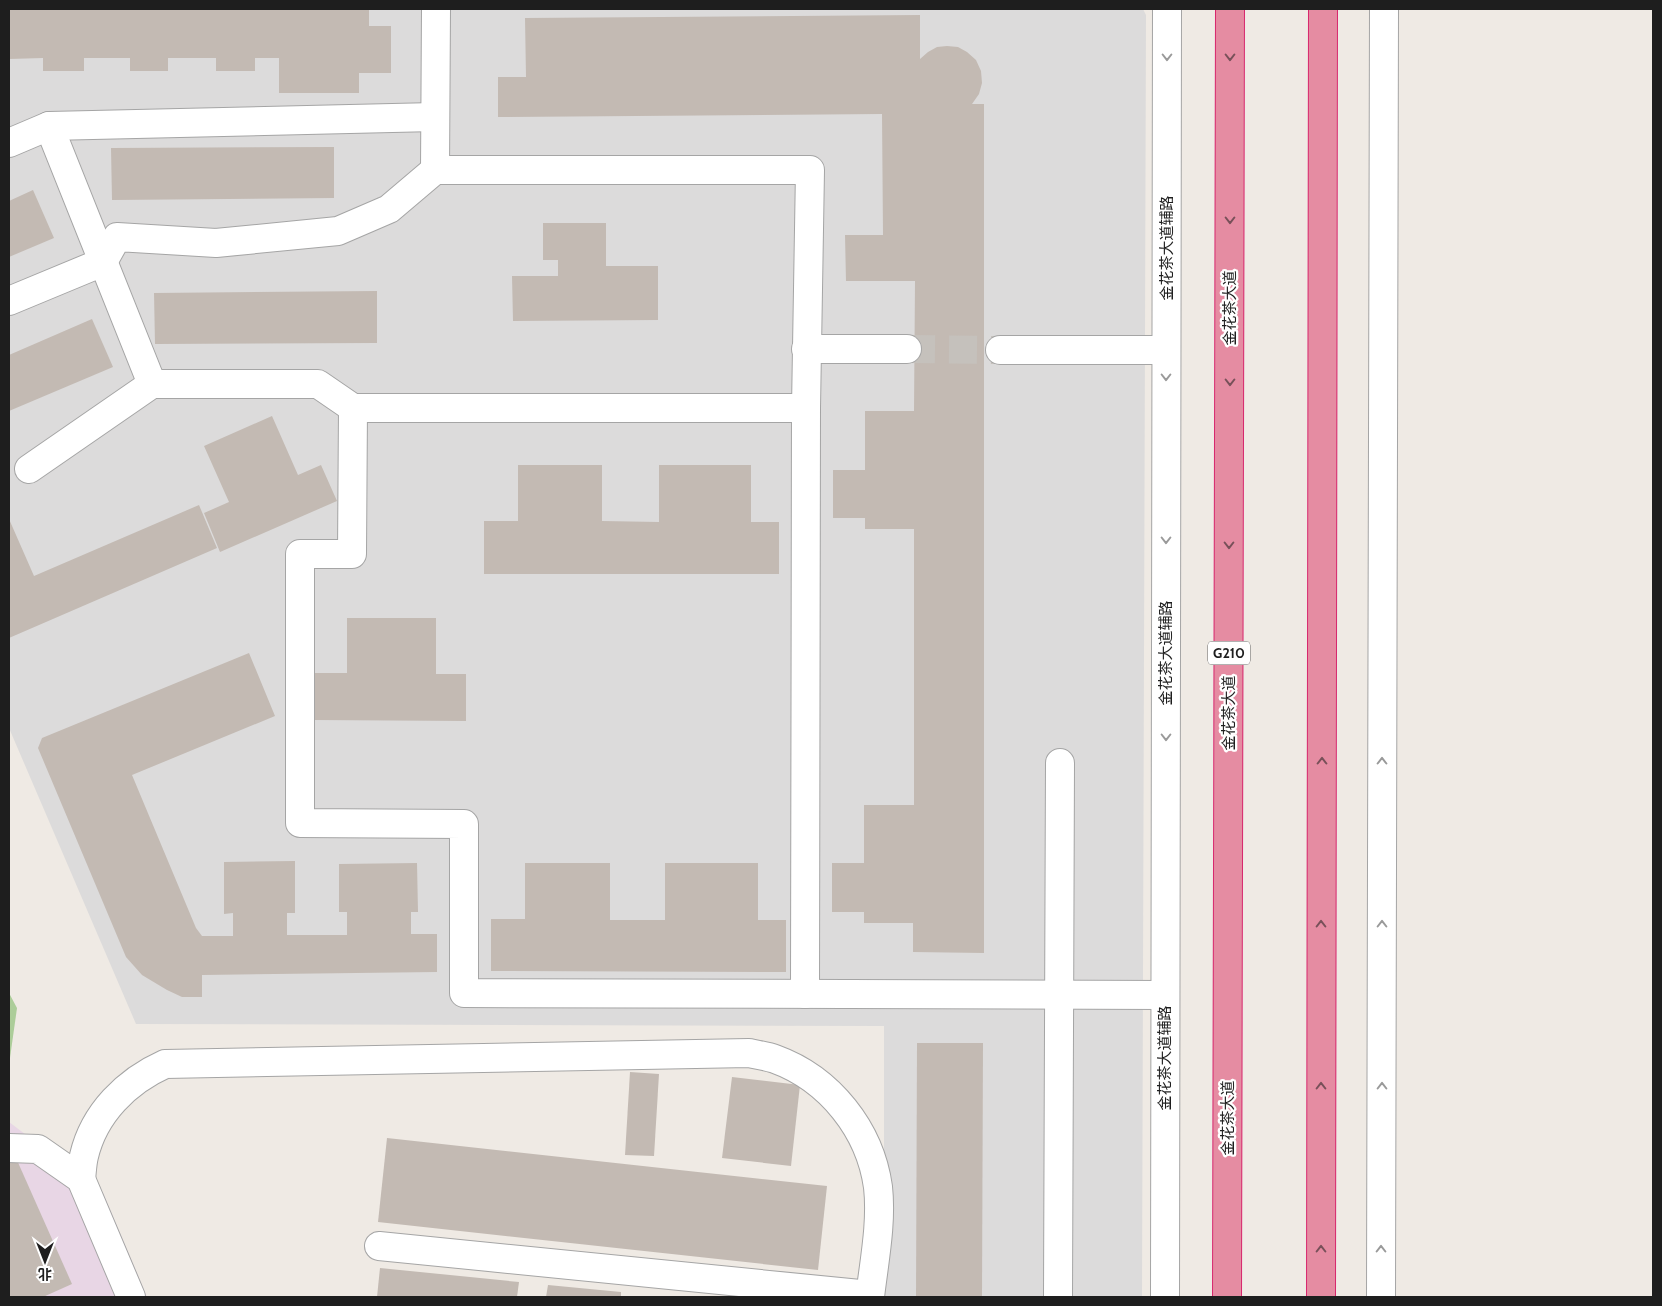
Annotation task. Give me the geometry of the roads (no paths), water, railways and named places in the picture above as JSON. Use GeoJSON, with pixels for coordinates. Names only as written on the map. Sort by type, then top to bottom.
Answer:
{"type":"FeatureCollection","features":[{"type":"Feature","properties":{"kind":"highway","name":"金花茶大道"},"geometry":{"type":"LineString","coordinates":[[1228,1297],[1230,9]]}},
{"type":"Feature","properties":{"kind":"highway"},"geometry":{"type":"LineString","coordinates":[[1321,1297],[1323,9]]}},
{"type":"Feature","properties":{"kind":"street"},"geometry":{"type":"LineString","coordinates":[[435,170],[436,9]]}},
{"type":"Feature","properties":{"kind":"street","name":"金花茶大道辅路"},"geometry":{"type":"LineString","coordinates":[[1165,1297],[1167,9]]}},
{"type":"Feature","properties":{"kind":"street"},"geometry":{"type":"LineString","coordinates":[[1381,1297],[1384,9]]}},
{"type":"Feature","properties":{"kind":"street"},"geometry":{"type":"LineString","coordinates":[[9,143],[49,126],[435,117]]}},
{"type":"Feature","properties":{"kind":"street"},"geometry":{"type":"LineString","coordinates":[[49,126],[152,384]]}},
{"type":"Feature","properties":{"kind":"street"},"geometry":{"type":"LineString","coordinates":[[9,301],[103,262],[116,237],[216,243],[338,231],[388,209],[435,170],[810,170],[806,350],[805,994]]}},
{"type":"Feature","properties":{"kind":"street"},"geometry":{"type":"LineString","coordinates":[[806,350],[907,350]]}},
{"type":"Feature","properties":{"kind":"street"},"geometry":{"type":"LineString","coordinates":[[1000,350],[1166,350]]}},
{"type":"Feature","properties":{"kind":"street"},"geometry":{"type":"LineString","coordinates":[[29,469],[152,384],[318,384],[353,408],[806,408]]}},
{"type":"Feature","properties":{"kind":"street"},"geometry":{"type":"LineString","coordinates":[[353,408],[352,554],[300,554],[300,823],[464,824],[464,993],[1166,995]]}},
{"type":"Feature","properties":{"kind":"street"},"geometry":{"type":"LineString","coordinates":[[1058,1297],[1060,763]]}},
{"type":"Feature","properties":{"kind":"street"},"geometry":{"type":"LineString","coordinates":[[122,1294],[81,1179],[84,1156],[92,1134],[103,1113],[118,1095],[148,1072],[166,1064],[749,1053],[775,1059],[798,1070],[821,1085],[840,1103],[866,1144],[878,1187],[879,1210],[870,1296],[379,1246]]}},
{"type":"Feature","properties":{"kind":"street"},"geometry":{"type":"LineString","coordinates":[[9,1148],[38,1149],[81,1179]]}},
{"type":"Feature","properties":{"kind":"tunnel"},"geometry":{"type":"LineString","coordinates":[[907,349],[1000,350]]}}]}
